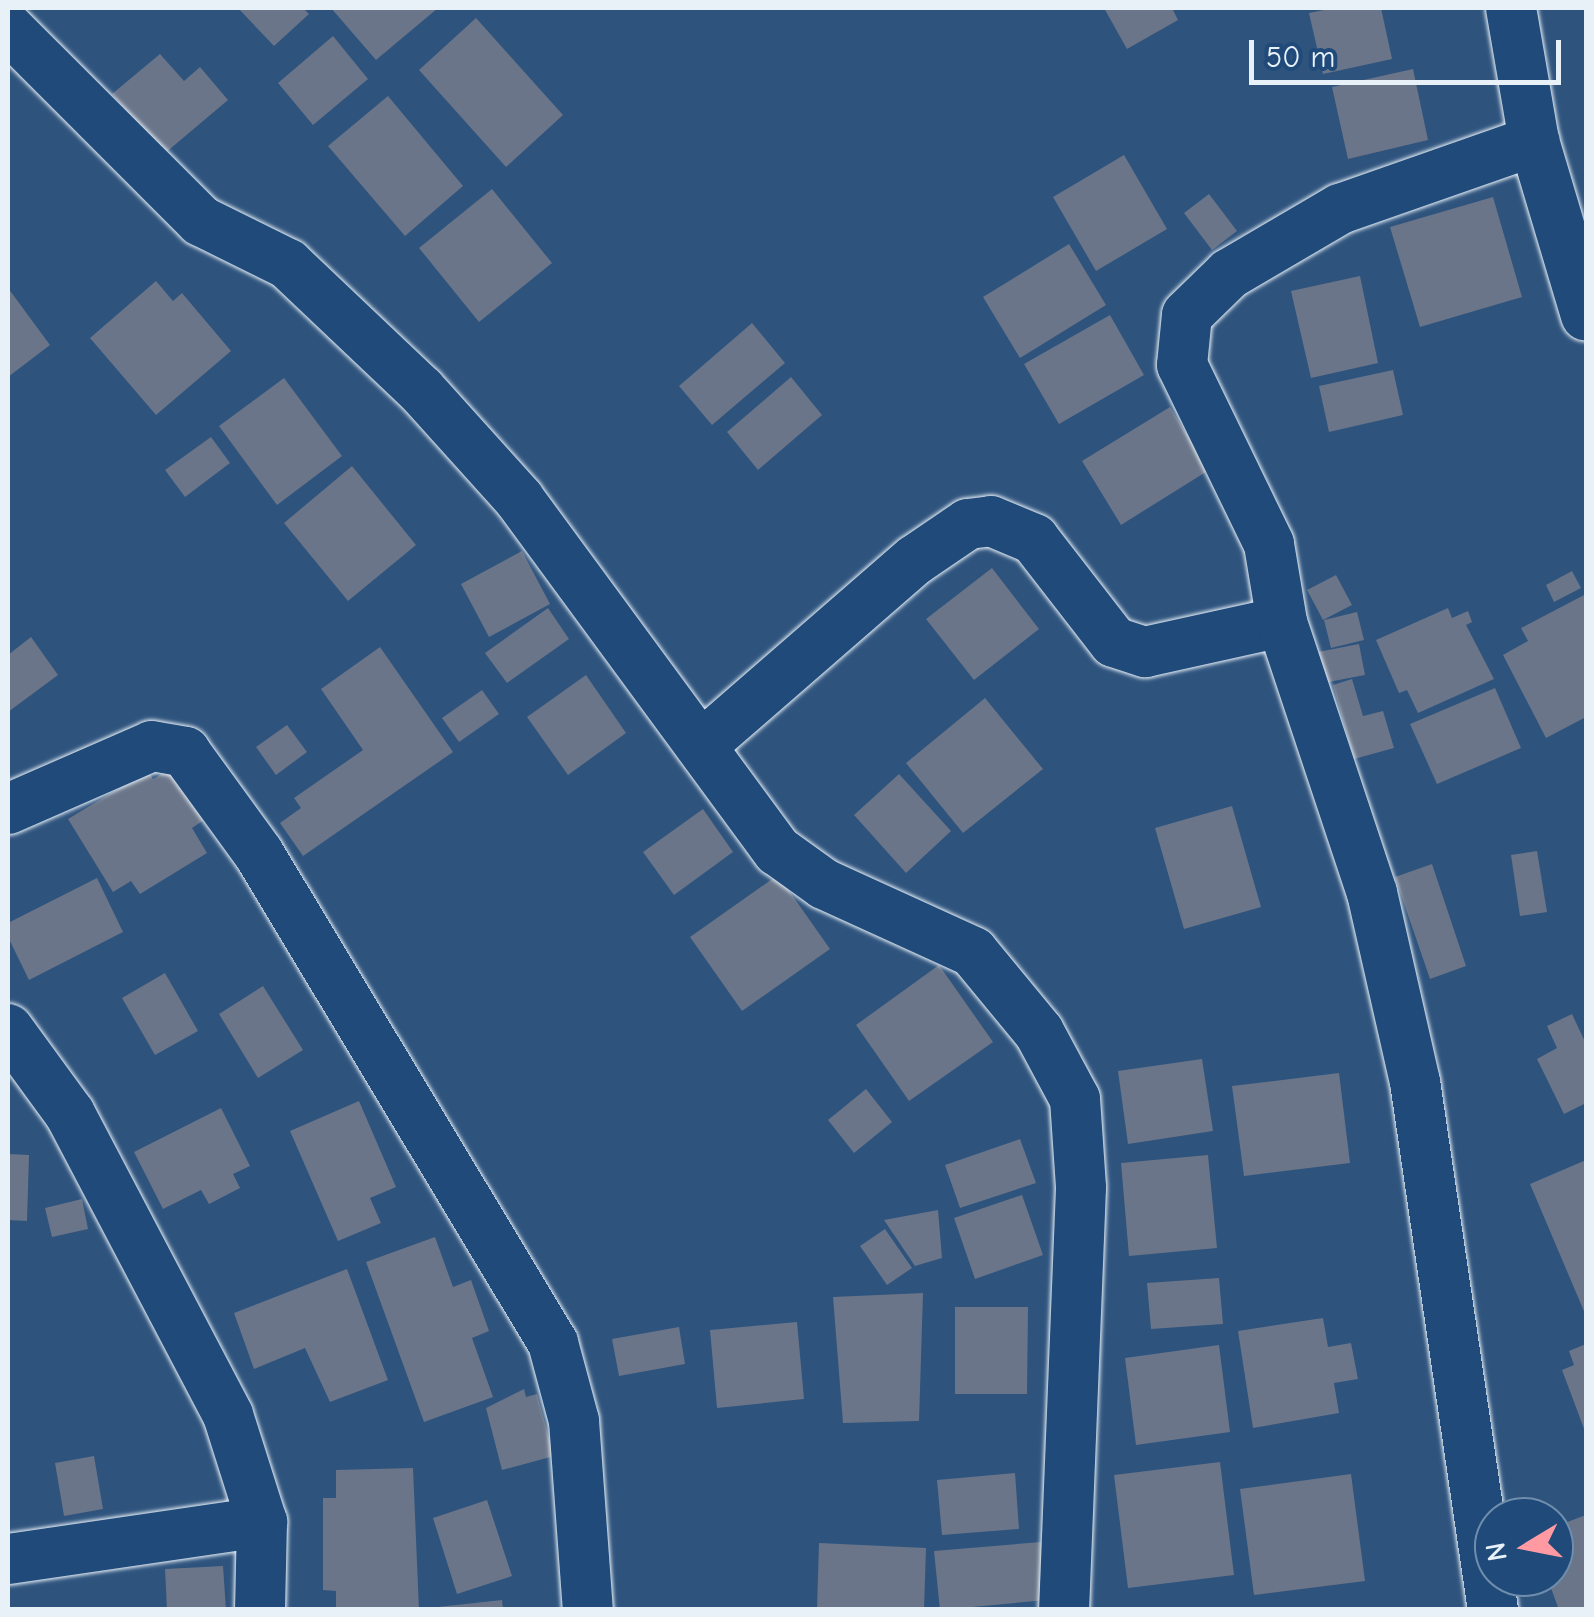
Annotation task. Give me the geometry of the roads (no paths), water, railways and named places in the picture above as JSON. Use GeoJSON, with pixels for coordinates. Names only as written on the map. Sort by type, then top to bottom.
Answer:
{"type":"FeatureCollection","features":[{"type":"Feature","properties":{"kind":"street"},"geometry":{"type":"LineString","coordinates":[[1511,8],[1534,140],[1586,315]]}},
{"type":"Feature","properties":{"kind":"street"},"geometry":{"type":"LineString","coordinates":[[8,28],[201,221],[288,264],[420,390],[530,512],[778,850],[824,884],[972,952],[1038,1032],[1075,1100],[1080,1300],[1064,1610]]}},
{"type":"Feature","properties":{"kind":"street"},"geometry":{"type":"LineString","coordinates":[[1493,1610],[1415,1082],[1372,893],[1282,622],[1270,544],[1182,365],[1187,315],[1229,274],[1340,208],[1534,140]]}},
{"type":"Feature","properties":{"kind":"street"},"geometry":{"type":"LineString","coordinates":[[702,744],[915,560],[968,524],[991,522],[1034,539],[1114,642],[1145,652],[1282,622]]}},
{"type":"Feature","properties":{"kind":"street"},"geometry":{"type":"LineString","coordinates":[[8,809],[152,746],[185,752],[259,854],[553,1343],[574,1421],[588,1610]]}},
{"type":"Feature","properties":{"kind":"street"},"geometry":{"type":"LineString","coordinates":[[8,1029],[70,1114],[166,1290],[228,1415],[262,1522],[260,1610]]}},
{"type":"Feature","properties":{"kind":"street"},"geometry":{"type":"LineString","coordinates":[[8,1559],[262,1522]]}}]}
